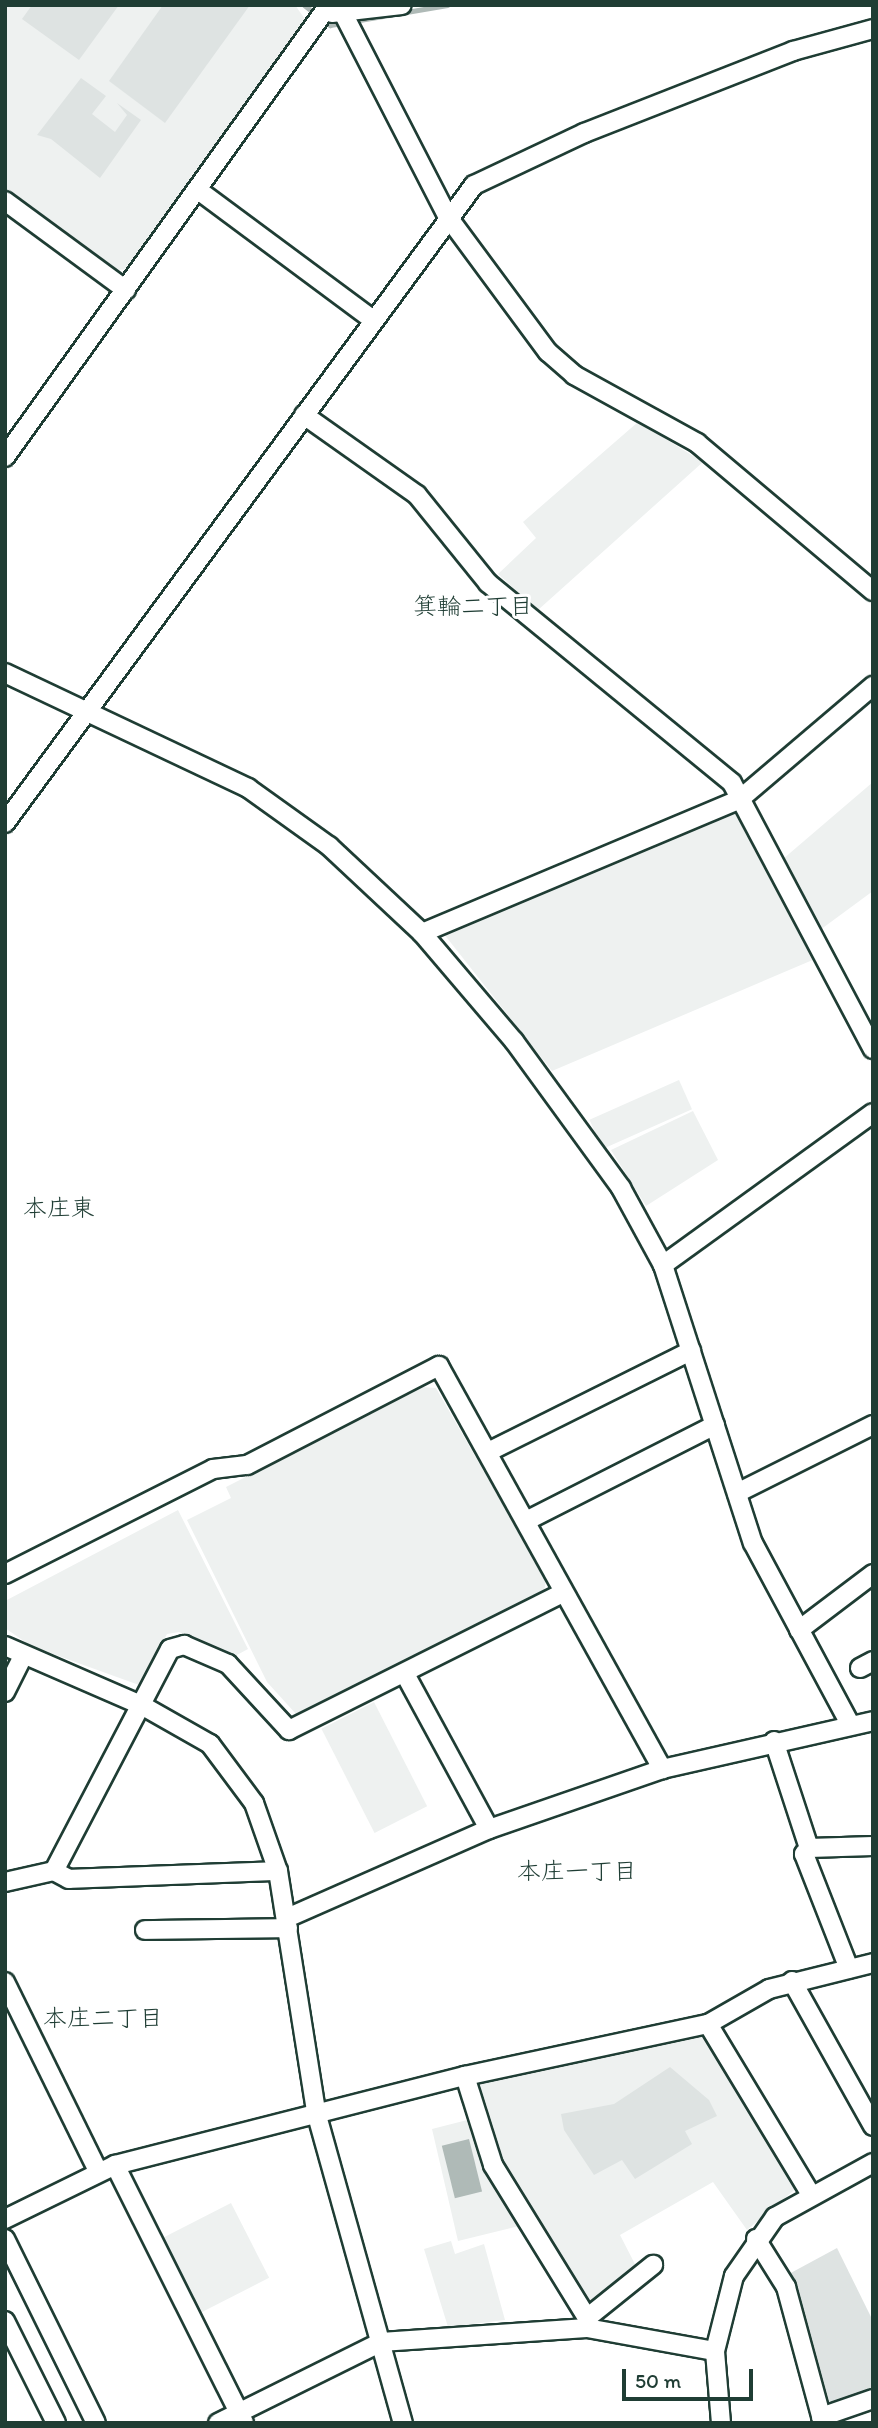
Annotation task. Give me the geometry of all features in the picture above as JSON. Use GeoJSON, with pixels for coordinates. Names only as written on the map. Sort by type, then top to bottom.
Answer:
{"type":"FeatureCollection","features":[{"type":"Feature","properties":{"kind":"street"},"geometry":{"type":"LineString","coordinates":[[5,457],[325,13],[402,5]]}},
{"type":"Feature","properties":{"kind":"street"},"geometry":{"type":"LineString","coordinates":[[325,13],[448,217],[557,359],[698,443],[873,591]]}},
{"type":"Feature","properties":{"kind":"street"},"geometry":{"type":"LineString","coordinates":[[5,823],[86,709],[474,185],[584,133],[793,51],[873,29]]}},
{"type":"Feature","properties":{"kind":"street"},"geometry":{"type":"LineString","coordinates":[[198,190],[373,320]]}},
{"type":"Feature","properties":{"kind":"street"},"geometry":{"type":"LineString","coordinates":[[5,201],[126,290]]}},
{"type":"Feature","properties":{"kind":"street"},"geometry":{"type":"LineString","coordinates":[[304,415],[417,495],[488,583],[732,783],[873,1049]]}},
{"type":"Feature","properties":{"kind":"street"},"geometry":{"type":"LineString","coordinates":[[5,673],[86,709],[248,788],[329,846],[422,933],[521,1051],[621,1188],[663,1265],[753,1543],[850,1724]]}},
{"type":"Feature","properties":{"kind":"street"},"geometry":{"type":"LineString","coordinates":[[422,933],[740,799],[873,686]]}},
{"type":"Feature","properties":{"kind":"street"},"geometry":{"type":"LineString","coordinates":[[663,1265],[873,1113]]}},
{"type":"Feature","properties":{"kind":"street"},"geometry":{"type":"LineString","coordinates":[[488,1452],[691,1351]]}},
{"type":"Feature","properties":{"kind":"street"},"geometry":{"type":"LineString","coordinates":[[5,1574],[213,1469],[247,1465],[439,1366],[662,1769]]}},
{"type":"Feature","properties":{"kind":"street"},"geometry":{"type":"LineString","coordinates":[[526,1521],[715,1425]]}},
{"type":"Feature","properties":{"kind":"street"},"geometry":{"type":"LineString","coordinates":[[737,1493],[873,1425]]}},
{"type":"Feature","properties":{"kind":"street"},"geometry":{"type":"LineString","coordinates":[[799,1630],[873,1574]]}},
{"type":"Feature","properties":{"kind":"street"},"geometry":{"type":"LineString","coordinates":[[54,1871],[143,1706],[170,1649],[184,1645],[228,1664],[289,1730],[563,1593]]}},
{"type":"Feature","properties":{"kind":"street"},"geometry":{"type":"LineString","coordinates":[[5,1646],[143,1706],[210,1744],[238,1774],[278,1871],[288,1923],[299,2036],[316,2112],[403,2423]]}},
{"type":"Feature","properties":{"kind":"street"},"geometry":{"type":"LineString","coordinates":[[5,1692],[23,1656]]}},
{"type":"Feature","properties":{"kind":"street"},"geometry":{"type":"LineString","coordinates":[[405,1674],[489,1829]]}},
{"type":"Feature","properties":{"kind":"street"},"geometry":{"type":"LineString","coordinates":[[145,1930],[288,1923],[489,1829],[662,1769],[774,1741],[873,1721]]}},
{"type":"Feature","properties":{"kind":"street"},"geometry":{"type":"LineString","coordinates":[[774,1741],[809,1848]]}},
{"type":"Feature","properties":{"kind":"street"},"geometry":{"type":"LineString","coordinates":[[849,1969],[804,1854],[809,1848],[873,1846]]}},
{"type":"Feature","properties":{"kind":"street"},"geometry":{"type":"LineString","coordinates":[[5,1882],[54,1871],[69,1879],[278,1871]]}},
{"type":"Feature","properties":{"kind":"street"},"geometry":{"type":"LineString","coordinates":[[5,2219],[107,2168],[316,2112],[465,2076],[708,2024],[792,1981],[873,1963]]}},
{"type":"Feature","properties":{"kind":"street"},"geometry":{"type":"LineString","coordinates":[[792,1981],[873,2126]]}},
{"type":"Feature","properties":{"kind":"street"},"geometry":{"type":"LineString","coordinates":[[5,1982],[242,2417]]}},
{"type":"Feature","properties":{"kind":"street"},"geometry":{"type":"LineString","coordinates":[[708,2024],[810,2193]]}},
{"type":"Feature","properties":{"kind":"street"},"geometry":{"type":"LineString","coordinates":[[465,2076],[493,2165],[587,2323]]}},
{"type":"Feature","properties":{"kind":"street"},"geometry":{"type":"LineString","coordinates":[[721,2423],[715,2351],[734,2276],[756,2239],[775,2217],[810,2193],[873,2163]]}},
{"type":"Feature","properties":{"kind":"street"},"geometry":{"type":"LineString","coordinates":[[756,2239],[786,2287],[822,2420],[873,2399]]}},
{"type":"Feature","properties":{"kind":"street"},"geometry":{"type":"LineString","coordinates":[[6,2243],[96,2423]]}},
{"type":"Feature","properties":{"kind":"street"},"geometry":{"type":"LineString","coordinates":[[587,2323],[653,2265]]}},
{"type":"Feature","properties":{"kind":"street"},"geometry":{"type":"LineString","coordinates":[[5,2320],[56,2423]]}},
{"type":"Feature","properties":{"kind":"street"},"geometry":{"type":"LineString","coordinates":[[218,2423],[242,2417],[380,2342],[587,2323],[715,2351]]}},
{"type":"Feature","properties":{"kind":"shaded area"},"geometry":{"type":"Polygon","coordinates":[[[5,5],[295,5],[307,22],[131,269],[115,270],[5,193],[5,5]]]}},
{"type":"Feature","properties":{"kind":"shaded area"},"geometry":{"type":"Polygon","coordinates":[[[32,5],[119,5],[79,60],[22,19],[32,5]]]}},
{"type":"Feature","properties":{"kind":"shaded area"},"geometry":{"type":"Polygon","coordinates":[[[163,5],[250,5],[165,123],[109,81],[163,5]]]}},
{"type":"Feature","properties":{"kind":"shaded area"},"geometry":{"type":"Polygon","coordinates":[[[81,78],[106,96],[92,114],[115,132],[127,115],[117,103],[141,120],[100,178],[51,139],[37,135],[81,78]]]}},
{"type":"Feature","properties":{"kind":"shaded area"},"geometry":{"type":"Polygon","coordinates":[[[638,422],[703,462],[538,610],[498,574],[536,538],[523,522],[638,422]]]}},
{"type":"Feature","properties":{"kind":"shaded area"},"geometry":{"type":"Polygon","coordinates":[[[873,782],[873,891],[820,930],[783,859],[873,782]]]}},
{"type":"Feature","properties":{"kind":"shaded area"},"geometry":{"type":"Polygon","coordinates":[[[732,807],[815,959],[552,1071],[440,929],[732,807]]]}},
{"type":"Feature","properties":{"kind":"shaded area"},"geometry":{"type":"Polygon","coordinates":[[[679,1080],[692,1109],[602,1149],[589,1120],[679,1080]]]}},
{"type":"Feature","properties":{"kind":"shaded area"},"geometry":{"type":"Polygon","coordinates":[[[693,1111],[718,1160],[646,1206],[611,1150],[693,1111]]]}},
{"type":"Feature","properties":{"kind":"shaded area"},"geometry":{"type":"Polygon","coordinates":[[[422,1387],[436,1388],[546,1580],[544,1592],[296,1714],[267,1682],[187,1520],[231,1498],[226,1487],[422,1387]]]}},
{"type":"Feature","properties":{"kind":"shaded area"},"geometry":{"type":"Polygon","coordinates":[[[178,1510],[248,1649],[235,1656],[179,1632],[167,1634],[139,1685],[31,1646],[5,1628],[5,1601],[178,1510]]]}},
{"type":"Feature","properties":{"kind":"shaded area"},"geometry":{"type":"Polygon","coordinates":[[[374,1702],[427,1806],[375,1833],[321,1729],[374,1702]]]}},
{"type":"Feature","properties":{"kind":"shaded area"},"geometry":{"type":"Polygon","coordinates":[[[697,2033],[712,2040],[799,2186],[747,2230],[713,2182],[620,2235],[638,2270],[587,2302],[535,2222],[458,2241],[432,2129],[479,2117],[474,2087],[479,2079],[697,2033]]]}},
{"type":"Feature","properties":{"kind":"shaded area"},"geometry":{"type":"Polygon","coordinates":[[[670,2067],[709,2100],[717,2116],[685,2131],[692,2144],[635,2179],[622,2160],[594,2175],[564,2130],[561,2114],[614,2104],[670,2067]]]}},
{"type":"Feature","properties":{"kind":"shaded area"},"geometry":{"type":"Polygon","coordinates":[[[469,2139],[482,2191],[455,2198],[442,2146],[469,2139]]]}},
{"type":"Feature","properties":{"kind":"shaded area"},"geometry":{"type":"Polygon","coordinates":[[[231,2203],[269,2278],[200,2313],[162,2238],[231,2203]]]}},
{"type":"Feature","properties":{"kind":"shaded area"},"geometry":{"type":"Polygon","coordinates":[[[451,2241],[455,2254],[484,2244],[505,2320],[448,2327],[424,2249],[451,2241]]]}},
{"type":"Feature","properties":{"kind":"shaded area"},"geometry":{"type":"Polygon","coordinates":[[[837,2248],[873,2321],[873,2390],[838,2404],[822,2399],[787,2275],[837,2248]]]}},
{"type":"Feature","properties":{"kind":"waterway"},"geometry":{"type":"LineString","coordinates":[[304,5],[330,25],[447,5]]}},
{"type":"Feature","properties":{"kind":"district","name":"箕輪二丁目"},"geometry":{"type":"Point","coordinates":[473,606]}},
{"type":"Feature","properties":{"kind":"district","name":"本庄東"},"geometry":{"type":"Point","coordinates":[59,1208]}},
{"type":"Feature","properties":{"kind":"district","name":"本庄一丁目"},"geometry":{"type":"Point","coordinates":[577,1871]}},
{"type":"Feature","properties":{"kind":"district","name":"本庄二丁目"},"geometry":{"type":"Point","coordinates":[103,2018]}}]}
